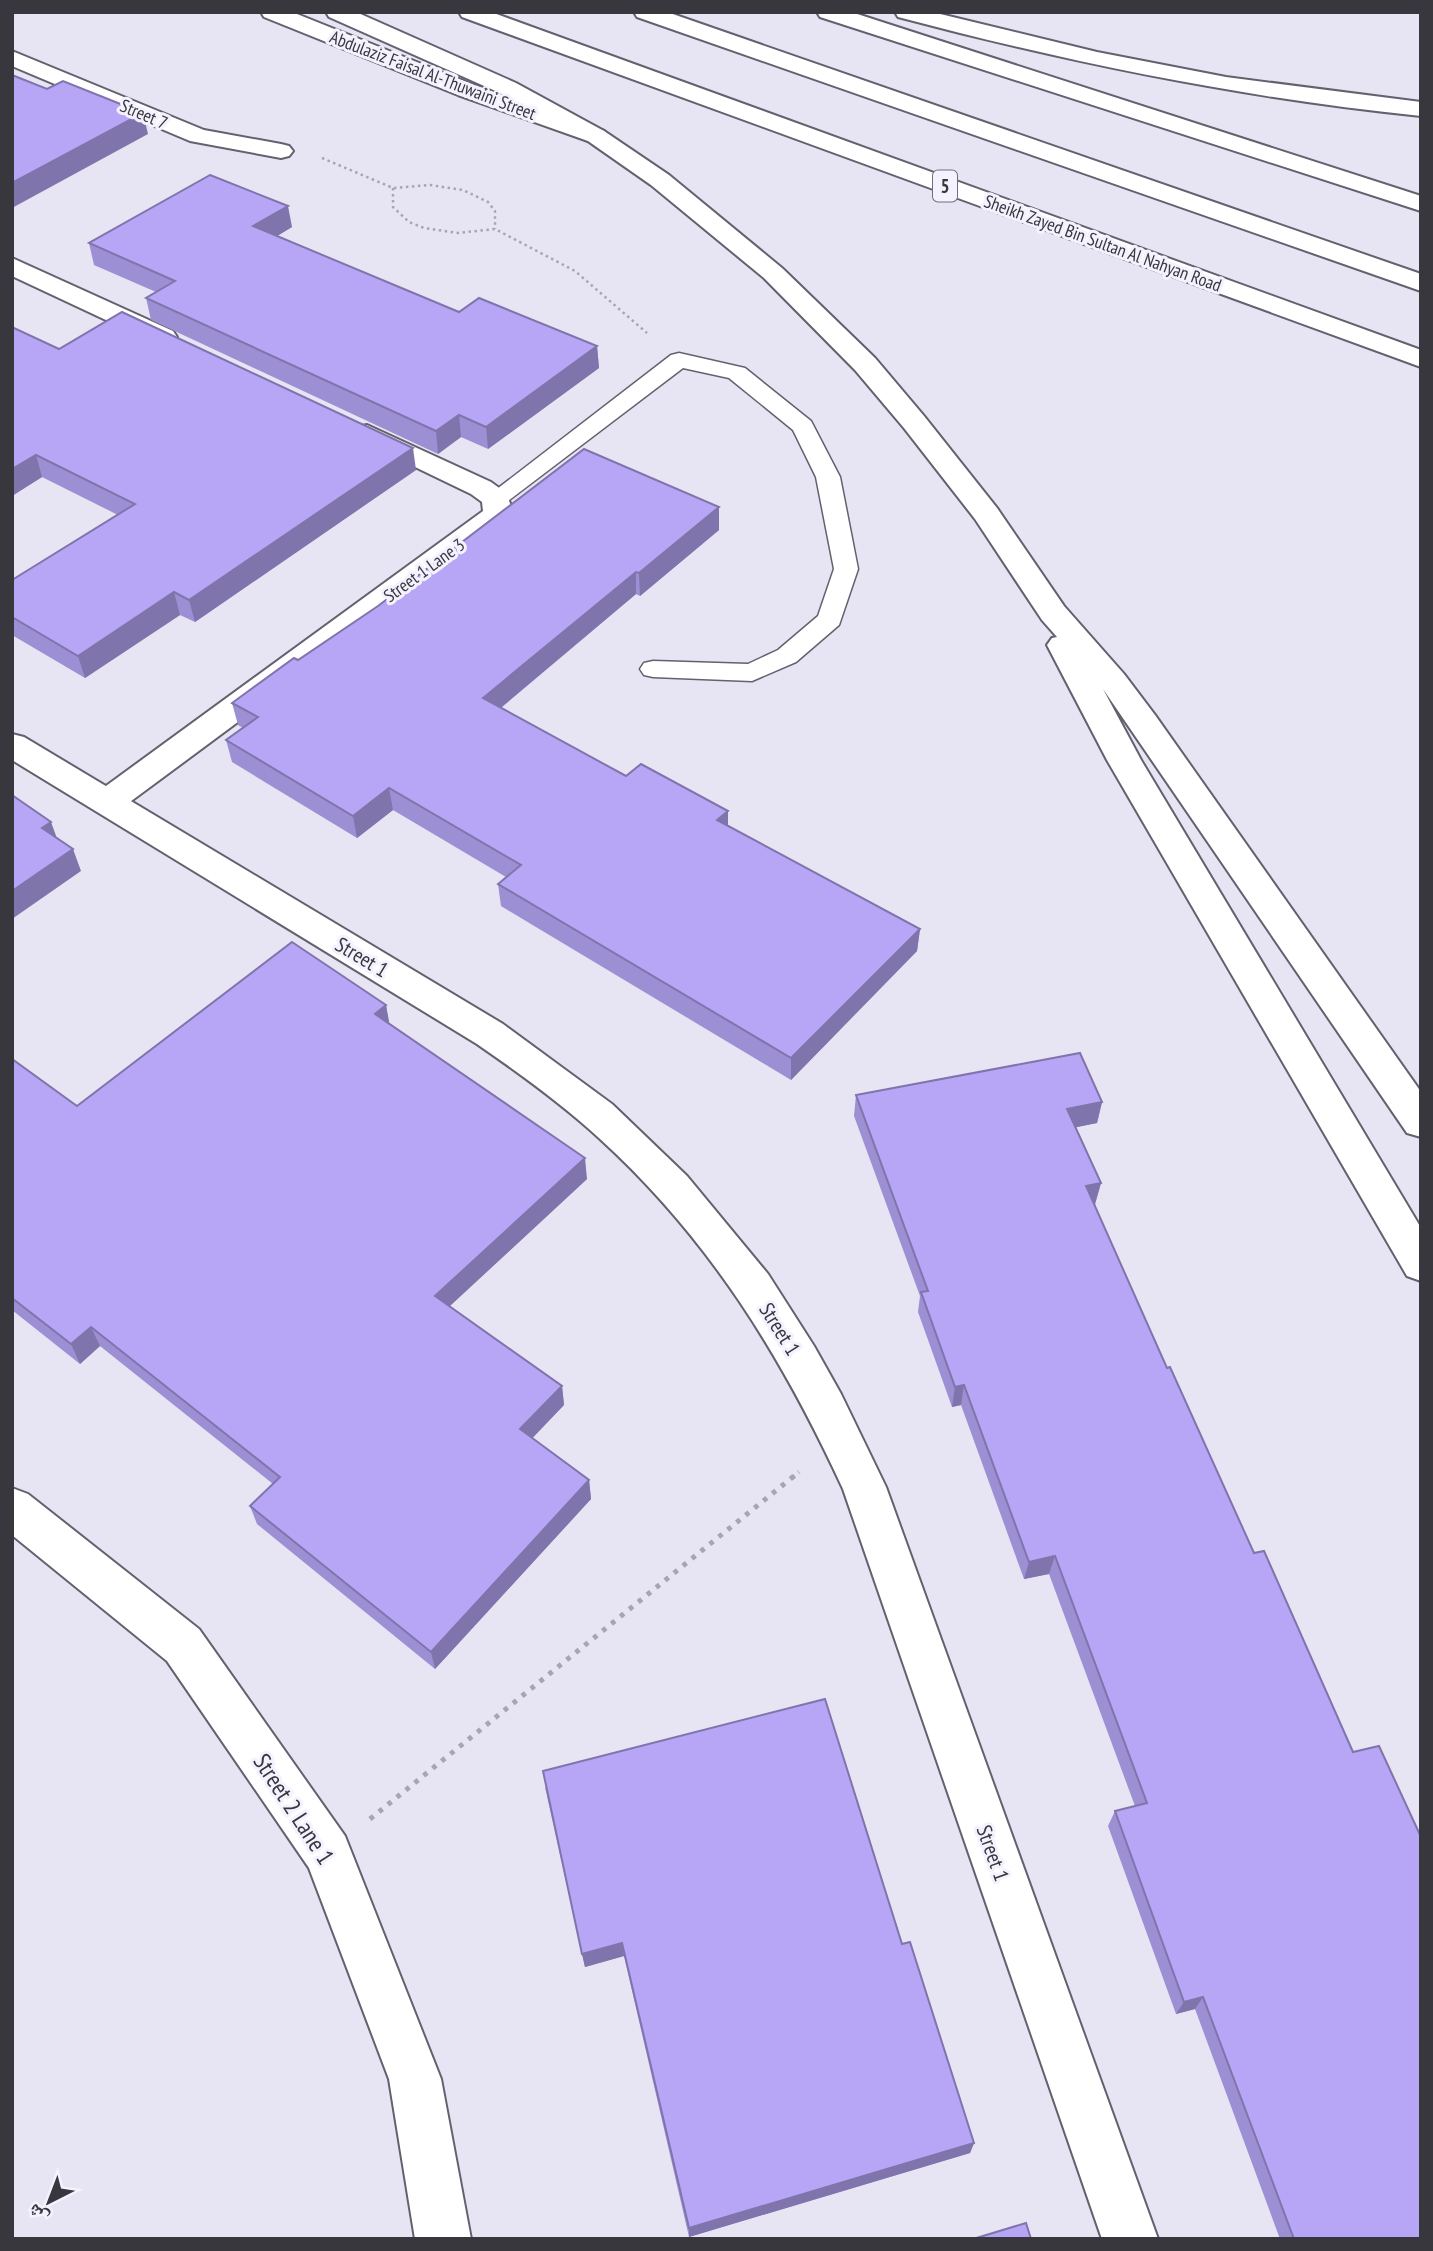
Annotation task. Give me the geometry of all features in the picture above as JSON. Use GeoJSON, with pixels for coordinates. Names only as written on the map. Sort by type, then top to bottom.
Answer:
{"type":"FeatureCollection","features":[{"type":"Feature","properties":{"kind":"main road","name":"Abdulaziz Faisal Al-Thuwaini Street"},"geometry":{"type":"LineString","coordinates":[[272,12],[466,90],[596,135]]}},
{"type":"Feature","properties":{"kind":"main road"},"geometry":{"type":"LineString","coordinates":[[337,12],[508,88],[596,135],[649,172],[732,237],[822,319],[865,364],[963,483],[1010,547],[1053,613],[1113,681],[1421,1122]]}},
{"type":"Feature","properties":{"kind":"main road","name":"Sheikh Zayed Bin Sultan Al Nahyan Road"},"geometry":{"type":"LineString","coordinates":[[470,12],[1421,359]]}},
{"type":"Feature","properties":{"kind":"main road"},"geometry":{"type":"LineString","coordinates":[[645,12],[1421,283]]}},
{"type":"Feature","properties":{"kind":"main road"},"geometry":{"type":"LineString","coordinates":[[828,12],[1421,204]]}},
{"type":"Feature","properties":{"kind":"main road"},"geometry":{"type":"LineString","coordinates":[[906,12],[1104,60],[1275,90],[1421,109]]}},
{"type":"Feature","properties":{"kind":"main road"},"geometry":{"type":"LineString","coordinates":[[969,12],[1104,60]]}},
{"type":"Feature","properties":{"kind":"main road","name":"Street 7"},"geometry":{"type":"LineString","coordinates":[[12,58],[198,136],[281,151]]}},
{"type":"Feature","properties":{"kind":"main road"},"geometry":{"type":"LineString","coordinates":[[12,266],[188,349]]}},
{"type":"Feature","properties":{"kind":"main road"},"geometry":{"type":"LineString","coordinates":[[338,420],[464,479],[496,499]]}},
{"type":"Feature","properties":{"kind":"main road","name":"Street 1 Lane 3"},"geometry":{"type":"LineString","coordinates":[[107,802],[490,522],[498,511],[496,499]]}},
{"type":"Feature","properties":{"kind":"main road"},"geometry":{"type":"LineString","coordinates":[[1053,613],[1065,650],[1106,729],[1421,1264]]}},
{"type":"Feature","properties":{"kind":"main road","name":"Street 1"},"geometry":{"type":"LineString","coordinates":[[12,745],[490,1034],[552,1077],[613,1127],[669,1182],[722,1244],[771,1312],[820,1395],[864,1487],[1130,2239]]}},
{"type":"Feature","properties":{"kind":"main road","name":"Street 2 Lane 1"},"geometry":{"type":"LineString","coordinates":[[12,1508],[183,1644],[328,1853],[415,2079],[443,2239]]}},
{"type":"Feature","properties":{"kind":"lane"},"geometry":{"type":"LineString","coordinates":[[496,499],[679,360],[737,373],[803,426],[828,477],[846,569],[830,619],[788,656],[752,673],[653,669]]}},
{"type":"Feature","properties":{"kind":"path"},"geometry":{"type":"LineString","coordinates":[[281,151],[326,159],[393,188],[447,186],[477,195],[495,211],[495,229]]}},
{"type":"Feature","properties":{"kind":"path"},"geometry":{"type":"LineString","coordinates":[[393,188],[393,206],[409,222],[449,232],[495,229],[575,271],[679,360]]}},
{"type":"Feature","properties":{"kind":"path"},"geometry":{"type":"LineString","coordinates":[[328,1853],[840,1438]]}},
{"type":"Feature","properties":{"kind":"building"},"geometry":{"type":"Polygon","coordinates":[[[12,75],[47,89],[63,81],[143,113],[12,183],[12,75]]]}},
{"type":"Feature","properties":{"kind":"building"},"geometry":{"type":"Polygon","coordinates":[[[210,175],[288,206],[253,226],[459,312],[479,298],[597,346],[486,427],[459,415],[436,431],[146,298],[175,281],[89,243],[210,175]]]}},
{"type":"Feature","properties":{"kind":"building"},"geometry":{"type":"Polygon","coordinates":[[[122,312],[413,448],[189,600],[174,592],[78,656],[12,617],[12,580],[135,504],[36,455],[12,469],[12,327],[59,349],[122,312]]]}},
{"type":"Feature","properties":{"kind":"building"},"geometry":{"type":"Polygon","coordinates":[[[584,449],[719,507],[483,698],[626,776],[641,764],[728,811],[717,820],[920,929],[791,1058],[498,884],[521,865],[389,788],[353,816],[226,740],[258,717],[232,703],[294,658],[298,660],[378,606],[584,449]]]}},
{"type":"Feature","properties":{"kind":"building"},"geometry":{"type":"Polygon","coordinates":[[[12,795],[51,822],[42,828],[73,849],[12,891],[12,795]]]}},
{"type":"Feature","properties":{"kind":"building"},"geometry":{"type":"Polygon","coordinates":[[[292,942],[386,1005],[375,1014],[585,1158],[435,1296],[562,1386],[520,1429],[589,1480],[431,1652],[250,1506],[280,1477],[91,1327],[71,1344],[12,1298],[12,1059],[77,1106],[292,942]]]}},
{"type":"Feature","properties":{"kind":"building"},"geometry":{"type":"Polygon","coordinates":[[[1080,1053],[1102,1102],[1067,1109],[1101,1183],[1086,1186],[1167,1368],[1170,1367],[1254,1553],[1264,1551],[1353,1752],[1379,1746],[1421,1837],[1421,2239],[1294,2239],[1203,1997],[1184,2002],[1115,1811],[1147,1803],[1055,1556],[1029,1562],[964,1385],[955,1387],[921,1292],[928,1291],[856,1095],[1080,1053]]]}},
{"type":"Feature","properties":{"kind":"building"},"geometry":{"type":"Polygon","coordinates":[[[825,1699],[902,1944],[910,1942],[974,2143],[689,2228],[622,1943],[582,1954],[543,1771],[825,1699]]]}},
{"type":"Feature","properties":{"kind":"building"},"geometry":{"type":"Polygon","coordinates":[[[1026,2223],[1031,2239],[973,2239],[1026,2223]]]}}]}
